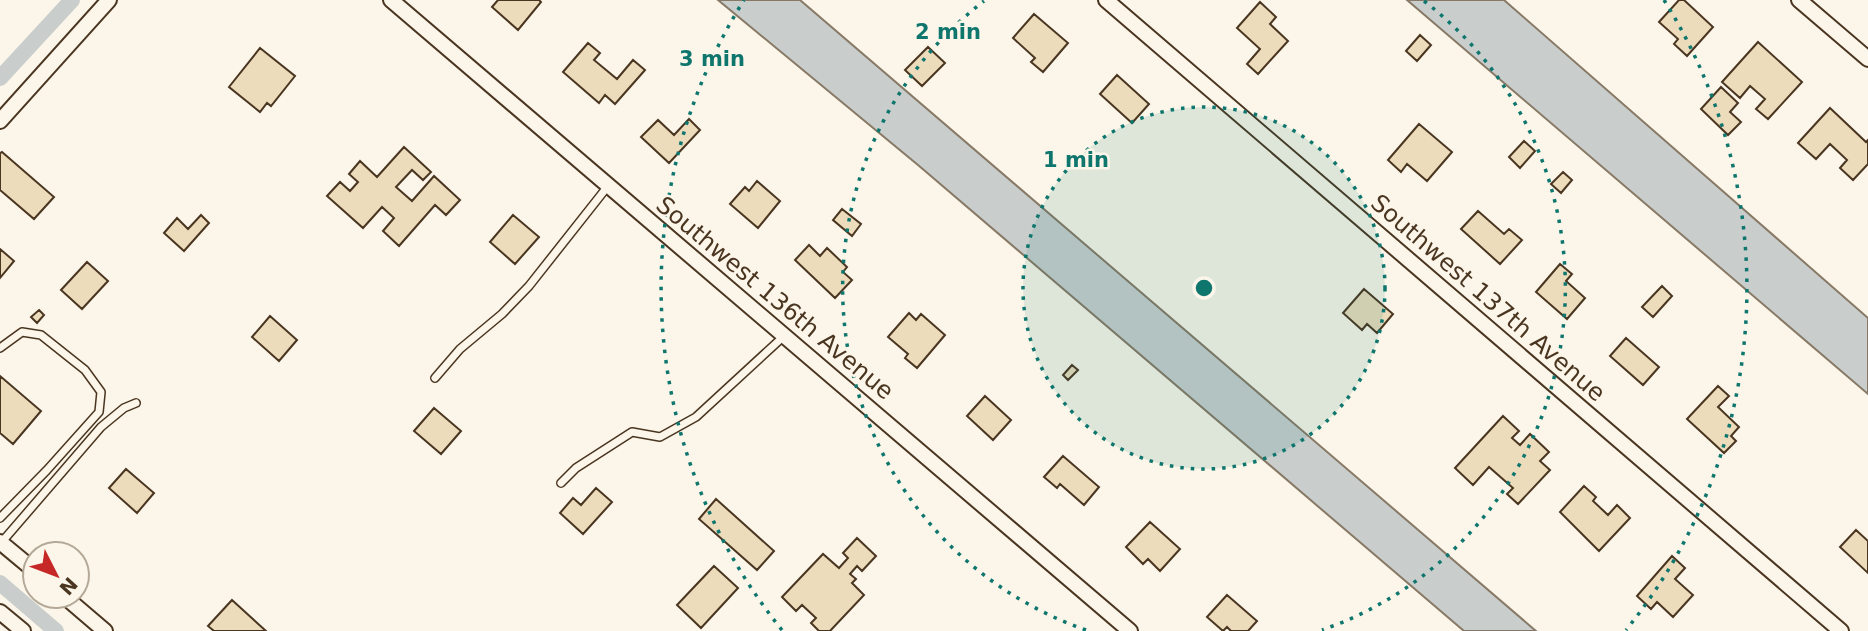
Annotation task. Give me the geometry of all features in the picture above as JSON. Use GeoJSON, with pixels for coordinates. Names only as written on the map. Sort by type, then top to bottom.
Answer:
{"type":"FeatureCollection","features":[{"type":"Feature","properties":{"kind":"street"},"geometry":{"type":"LineString","coordinates":[[0,121],[109,0]]}},
{"type":"Feature","properties":{"kind":"street","name":"Southwest 136th Avenue"},"geometry":{"type":"LineString","coordinates":[[391,0],[1130,631]]}},
{"type":"Feature","properties":{"kind":"street","name":"Southwest 137th Avenue"},"geometry":{"type":"LineString","coordinates":[[1106,0],[1841,631]]}},
{"type":"Feature","properties":{"kind":"street"},"geometry":{"type":"LineString","coordinates":[[1799,0],[1868,59]]}},
{"type":"Feature","properties":{"kind":"street"},"geometry":{"type":"LineString","coordinates":[[1,542],[21,559]]}},
{"type":"Feature","properties":{"kind":"street"},"geometry":{"type":"LineString","coordinates":[[80,610],[105,631]]}},
{"type":"Feature","properties":{"kind":"street"},"geometry":{"type":"LineString","coordinates":[[0,612],[23,631]]}},
{"type":"Feature","properties":{"kind":"lane"},"geometry":{"type":"LineString","coordinates":[[435,377],[460,349],[502,314],[529,286],[608,186]]}},
{"type":"Feature","properties":{"kind":"lane"},"geometry":{"type":"LineString","coordinates":[[0,348],[22,332],[41,335],[85,370],[101,392],[99,412],[0,518]]}},
{"type":"Feature","properties":{"kind":"lane"},"geometry":{"type":"LineString","coordinates":[[561,483],[576,468],[632,432],[660,437],[696,417],[784,336]]}},
{"type":"Feature","properties":{"kind":"lane"},"geometry":{"type":"LineString","coordinates":[[1,542],[101,427],[136,403]]}},
{"type":"Feature","properties":{"kind":"shaded area"},"geometry":{"type":"Polygon","coordinates":[[[718,0],[800,0],[1536,631],[1464,631],[918,165],[718,0]]]}},
{"type":"Feature","properties":{"kind":"shaded area"},"geometry":{"type":"Polygon","coordinates":[[[1407,0],[1504,0],[1868,318],[1868,394],[1407,0]]]}},
{"type":"Feature","properties":{"kind":"building"},"geometry":{"type":"Polygon","coordinates":[[[498,0],[541,2],[518,30],[492,7],[498,0]]]}},
{"type":"Feature","properties":{"kind":"building"},"geometry":{"type":"Polygon","coordinates":[[[1679,0],[1684,0],[1713,27],[1687,56],[1674,44],[1678,39],[1659,22],[1679,0]]]}},
{"type":"Feature","properties":{"kind":"building"},"geometry":{"type":"Polygon","coordinates":[[[1260,2],[1276,17],[1270,24],[1288,41],[1258,74],[1247,64],[1260,49],[1237,28],[1260,2]]]}},
{"type":"Feature","properties":{"kind":"building"},"geometry":{"type":"Polygon","coordinates":[[[1034,14],[1068,43],[1043,72],[1031,62],[1035,58],[1013,38],[1034,14]]]}},
{"type":"Feature","properties":{"kind":"building"},"geometry":{"type":"Polygon","coordinates":[[[1420,35],[1431,45],[1417,61],[1406,51],[1420,35]]]}},
{"type":"Feature","properties":{"kind":"building"},"geometry":{"type":"Polygon","coordinates":[[[1758,42],[1802,82],[1768,119],[1756,109],[1765,99],[1750,86],[1740,98],[1722,82],[1758,42]]]}},
{"type":"Feature","properties":{"kind":"building"},"geometry":{"type":"Polygon","coordinates":[[[588,43],[600,53],[594,60],[617,79],[633,60],[645,70],[615,104],[605,95],[599,103],[563,72],[588,43]]]}},
{"type":"Feature","properties":{"kind":"building"},"geometry":{"type":"Polygon","coordinates":[[[928,47],[945,63],[922,86],[905,70],[928,47]]]}},
{"type":"Feature","properties":{"kind":"building"},"geometry":{"type":"Polygon","coordinates":[[[260,48],[295,76],[271,106],[267,103],[260,112],[229,87],[260,48]]]}},
{"type":"Feature","properties":{"kind":"building"},"geometry":{"type":"Polygon","coordinates":[[[1117,75],[1149,104],[1132,123],[1100,94],[1117,75]]]}},
{"type":"Feature","properties":{"kind":"building"},"geometry":{"type":"Polygon","coordinates":[[[1721,87],[1738,103],[1730,112],[1741,122],[1728,135],[1701,109],[1721,87]]]}},
{"type":"Feature","properties":{"kind":"building"},"geometry":{"type":"Polygon","coordinates":[[[1830,108],[1866,142],[1868,140],[1868,164],[1853,180],[1840,168],[1847,160],[1830,144],[1816,159],[1798,143],[1830,108]]]}},
{"type":"Feature","properties":{"kind":"building"},"geometry":{"type":"Polygon","coordinates":[[[689,119],[700,130],[669,163],[641,137],[658,120],[674,135],[689,119]]]}},
{"type":"Feature","properties":{"kind":"building"},"geometry":{"type":"Polygon","coordinates":[[[1419,124],[1452,152],[1427,181],[1407,164],[1401,172],[1388,160],[1419,124]]]}},
{"type":"Feature","properties":{"kind":"building"},"geometry":{"type":"Polygon","coordinates":[[[1524,141],[1535,151],[1520,168],[1509,157],[1524,141]]]}},
{"type":"Feature","properties":{"kind":"building"},"geometry":{"type":"Polygon","coordinates":[[[404,147],[431,172],[423,180],[412,170],[396,187],[412,201],[434,176],[460,200],[446,215],[435,205],[399,246],[383,231],[394,218],[382,207],[363,228],[327,196],[340,182],[350,191],[358,182],[349,174],[360,161],[377,177],[404,147]]]}},
{"type":"Feature","properties":{"kind":"building"},"geometry":{"type":"Polygon","coordinates":[[[2,152],[54,197],[34,219],[0,190],[2,152]]]}},
{"type":"Feature","properties":{"kind":"building"},"geometry":{"type":"Polygon","coordinates":[[[1563,172],[1572,180],[1561,193],[1551,184],[1563,172]]]}},
{"type":"Feature","properties":{"kind":"building"},"geometry":{"type":"Polygon","coordinates":[[[757,181],[780,201],[758,228],[730,204],[745,187],[749,191],[757,181]]]}},
{"type":"Feature","properties":{"kind":"building"},"geometry":{"type":"Polygon","coordinates":[[[842,209],[861,224],[852,236],[833,220],[842,209]]]}},
{"type":"Feature","properties":{"kind":"building"},"geometry":{"type":"Polygon","coordinates":[[[1478,211],[1504,234],[1509,229],[1522,240],[1500,264],[1461,229],[1478,211]]]}},
{"type":"Feature","properties":{"kind":"building"},"geometry":{"type":"Polygon","coordinates":[[[201,215],[209,223],[184,251],[164,233],[177,218],[188,229],[201,215]]]}},
{"type":"Feature","properties":{"kind":"building"},"geometry":{"type":"Polygon","coordinates":[[[513,215],[539,237],[515,264],[490,242],[513,215]]]}},
{"type":"Feature","properties":{"kind":"building"},"geometry":{"type":"Polygon","coordinates":[[[809,245],[820,256],[827,248],[847,267],[843,272],[852,280],[835,298],[795,260],[809,245]]]}},
{"type":"Feature","properties":{"kind":"building"},"geometry":{"type":"Polygon","coordinates":[[[0,249],[14,261],[0,278],[0,249]]]}},
{"type":"Feature","properties":{"kind":"building"},"geometry":{"type":"Polygon","coordinates":[[[87,262],[108,281],[82,309],[61,290],[87,262]]]}},
{"type":"Feature","properties":{"kind":"building"},"geometry":{"type":"Polygon","coordinates":[[[1560,264],[1572,274],[1566,281],[1585,298],[1567,319],[1536,292],[1560,264]]]}},
{"type":"Feature","properties":{"kind":"building"},"geometry":{"type":"Polygon","coordinates":[[[1662,286],[1672,296],[1653,317],[1642,307],[1662,286]]]}},
{"type":"Feature","properties":{"kind":"building"},"geometry":{"type":"Polygon","coordinates":[[[1364,289],[1393,314],[1377,333],[1367,324],[1362,330],[1343,313],[1364,289]]]}},
{"type":"Feature","properties":{"kind":"building"},"geometry":{"type":"Polygon","coordinates":[[[39,310],[44,315],[37,323],[31,317],[39,310]]]}},
{"type":"Feature","properties":{"kind":"building"},"geometry":{"type":"Polygon","coordinates":[[[909,313],[916,320],[921,314],[945,335],[917,368],[905,358],[908,354],[888,337],[909,313]]]}},
{"type":"Feature","properties":{"kind":"building"},"geometry":{"type":"Polygon","coordinates":[[[270,316],[297,340],[279,361],[252,337],[270,316]]]}},
{"type":"Feature","properties":{"kind":"building"},"geometry":{"type":"Polygon","coordinates":[[[1626,338],[1659,367],[1643,385],[1610,356],[1626,338]]]}},
{"type":"Feature","properties":{"kind":"building"},"geometry":{"type":"Polygon","coordinates":[[[1072,365],[1078,370],[1068,380],[1063,375],[1072,365]]]}},
{"type":"Feature","properties":{"kind":"building"},"geometry":{"type":"Polygon","coordinates":[[[0,376],[41,411],[13,444],[0,433],[0,376]]]}},
{"type":"Feature","properties":{"kind":"building"},"geometry":{"type":"Polygon","coordinates":[[[1718,386],[1729,396],[1718,407],[1739,427],[1731,436],[1736,441],[1724,453],[1687,419],[1718,386]]]}},
{"type":"Feature","properties":{"kind":"building"},"geometry":{"type":"Polygon","coordinates":[[[985,396],[1011,420],[993,440],[967,416],[985,396]]]}},
{"type":"Feature","properties":{"kind":"building"},"geometry":{"type":"Polygon","coordinates":[[[434,408],[461,431],[441,454],[414,431],[434,408]]]}},
{"type":"Feature","properties":{"kind":"building"},"geometry":{"type":"Polygon","coordinates":[[[1503,416],[1519,431],[1512,438],[1520,445],[1530,434],[1549,452],[1540,461],[1550,470],[1518,504],[1507,494],[1513,488],[1489,467],[1473,485],[1455,468],[1503,416]]]}},
{"type":"Feature","properties":{"kind":"building"},"geometry":{"type":"Polygon","coordinates":[[[1063,456],[1099,487],[1084,505],[1060,484],[1057,488],[1044,477],[1063,456]]]}},
{"type":"Feature","properties":{"kind":"building"},"geometry":{"type":"Polygon","coordinates":[[[126,469],[154,493],[137,513],[109,488],[126,469]]]}},
{"type":"Feature","properties":{"kind":"building"},"geometry":{"type":"Polygon","coordinates":[[[1584,486],[1596,497],[1593,501],[1608,515],[1617,505],[1630,518],[1599,551],[1560,512],[1584,486]]]}},
{"type":"Feature","properties":{"kind":"building"},"geometry":{"type":"Polygon","coordinates":[[[596,488],[612,502],[583,534],[560,513],[573,498],[581,505],[596,488]]]}},
{"type":"Feature","properties":{"kind":"building"},"geometry":{"type":"Polygon","coordinates":[[[716,499],[774,551],[757,570],[699,519],[716,499]]]}},
{"type":"Feature","properties":{"kind":"building"},"geometry":{"type":"Polygon","coordinates":[[[1150,522],[1180,549],[1160,571],[1148,559],[1143,564],[1126,547],[1150,522]]]}},
{"type":"Feature","properties":{"kind":"building"},"geometry":{"type":"Polygon","coordinates":[[[1856,530],[1868,541],[1868,573],[1840,547],[1856,530]]]}},
{"type":"Feature","properties":{"kind":"building"},"geometry":{"type":"Polygon","coordinates":[[[857,538],[876,556],[862,571],[857,566],[850,574],[856,579],[852,583],[864,595],[830,631],[819,631],[811,623],[816,618],[802,605],[796,611],[782,597],[823,554],[839,568],[848,558],[843,553],[857,538]]]}},
{"type":"Feature","properties":{"kind":"building"},"geometry":{"type":"Polygon","coordinates":[[[1672,556],[1685,568],[1675,579],[1693,595],[1673,617],[1657,602],[1651,609],[1637,596],[1672,556]]]}},
{"type":"Feature","properties":{"kind":"building"},"geometry":{"type":"Polygon","coordinates":[[[714,566],[738,588],[701,628],[677,605],[714,566]]]}},
{"type":"Feature","properties":{"kind":"building"},"geometry":{"type":"Polygon","coordinates":[[[1227,595],[1257,621],[1248,631],[1231,631],[1227,627],[1223,631],[1207,617],[1227,595]]]}},
{"type":"Feature","properties":{"kind":"building"},"geometry":{"type":"Polygon","coordinates":[[[232,600],[266,631],[214,631],[208,626],[232,600]]]}},
{"type":"Feature","properties":{"kind":"waterway"},"geometry":{"type":"LineString","coordinates":[[0,78],[72,0]]}},
{"type":"Feature","properties":{"kind":"waterway"},"geometry":{"type":"LineString","coordinates":[[0,583],[56,631]]}}]}
